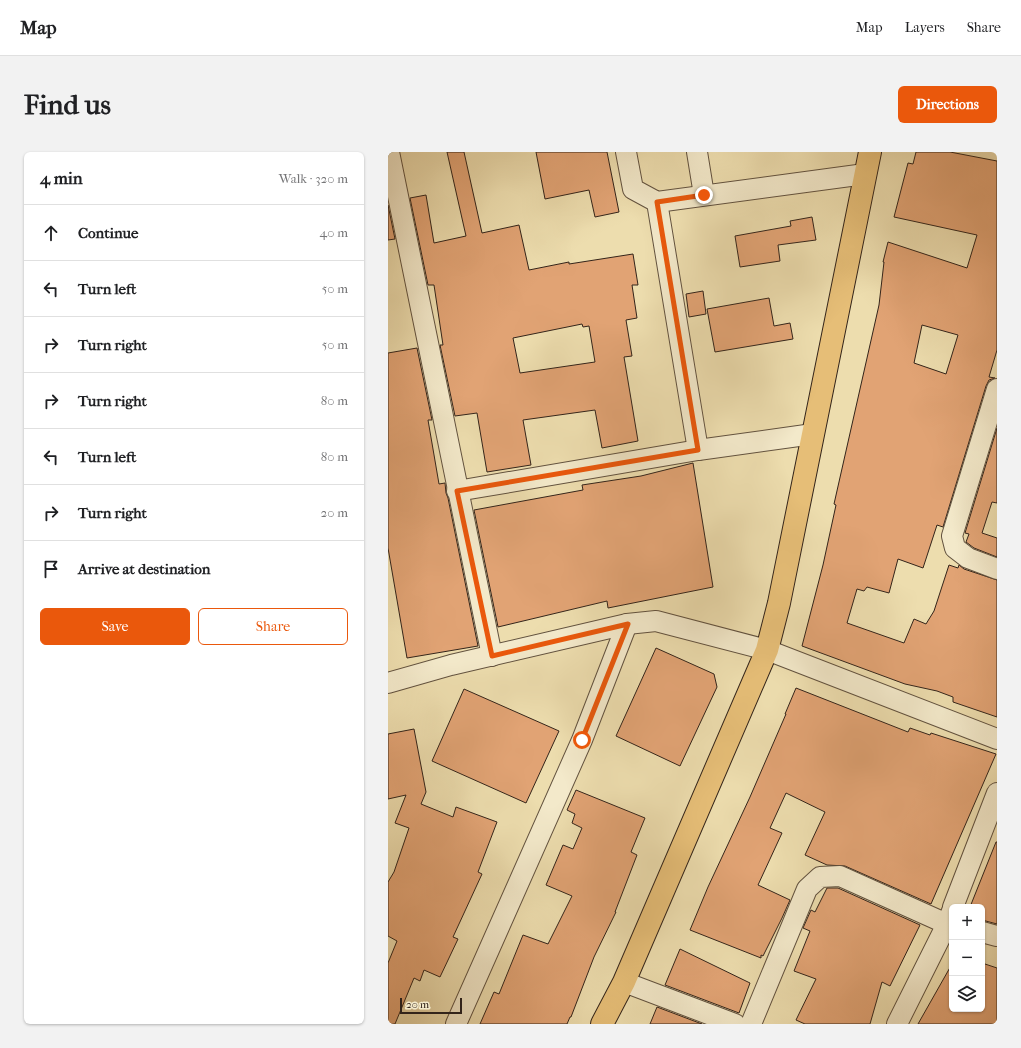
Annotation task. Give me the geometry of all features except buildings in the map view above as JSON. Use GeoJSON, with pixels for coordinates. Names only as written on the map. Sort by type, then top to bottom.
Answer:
{"type":"FeatureCollection","features":[{"type":"Feature","properties":{"kind":"highway"},"geometry":{"type":"LineString","coordinates":[[602,1024],[624,982],[767,650],[779,603],[870,152]]}},
{"type":"Feature","properties":{"kind":"street"},"geometry":{"type":"LineString","coordinates":[[389,152],[457,491],[492,656]]}},
{"type":"Feature","properties":{"kind":"street"},"geometry":{"type":"LineString","coordinates":[[626,152],[633,189],[657,202],[865,174]]}},
{"type":"Feature","properties":{"kind":"street"},"geometry":{"type":"LineString","coordinates":[[697,152],[704,195]]}},
{"type":"Feature","properties":{"kind":"street"},"geometry":{"type":"LineString","coordinates":[[657,202],[698,450]]}},
{"type":"Feature","properties":{"kind":"street"},"geometry":{"type":"LineString","coordinates":[[997,389],[952,536],[955,548],[968,558],[997,569]]}},
{"type":"Feature","properties":{"kind":"street"},"geometry":{"type":"LineString","coordinates":[[457,491],[698,450],[813,434]]}},
{"type":"Feature","properties":{"kind":"street"},"geometry":{"type":"LineString","coordinates":[[388,683],[451,665],[628,624],[656,621],[767,650],[997,739]]}},
{"type":"Feature","properties":{"kind":"street"},"geometry":{"type":"LineString","coordinates":[[456,1024],[582,740],[628,624]]}},
{"type":"Feature","properties":{"kind":"street"},"geometry":{"type":"LineString","coordinates":[[956,904],[997,793]]}},
{"type":"Feature","properties":{"kind":"street"},"geometry":{"type":"LineString","coordinates":[[751,1024],[807,889],[820,877],[840,876],[949,916]]}},
{"type":"Feature","properties":{"kind":"street"},"geometry":{"type":"LineString","coordinates":[[897,1024],[949,921]]}},
{"type":"Feature","properties":{"kind":"street"},"geometry":{"type":"LineString","coordinates":[[985,933],[997,936]]}},
{"type":"Feature","properties":{"kind":"street"},"geometry":{"type":"LineString","coordinates":[[624,982],[735,1024]]}},
{"type":"Feature","properties":{"kind":"route"},"geometry":{"type":"LineString","coordinates":[[582,740],[628,624],[492,656],[457,491],[698,450],[657,202],[704,195]]}}]}
